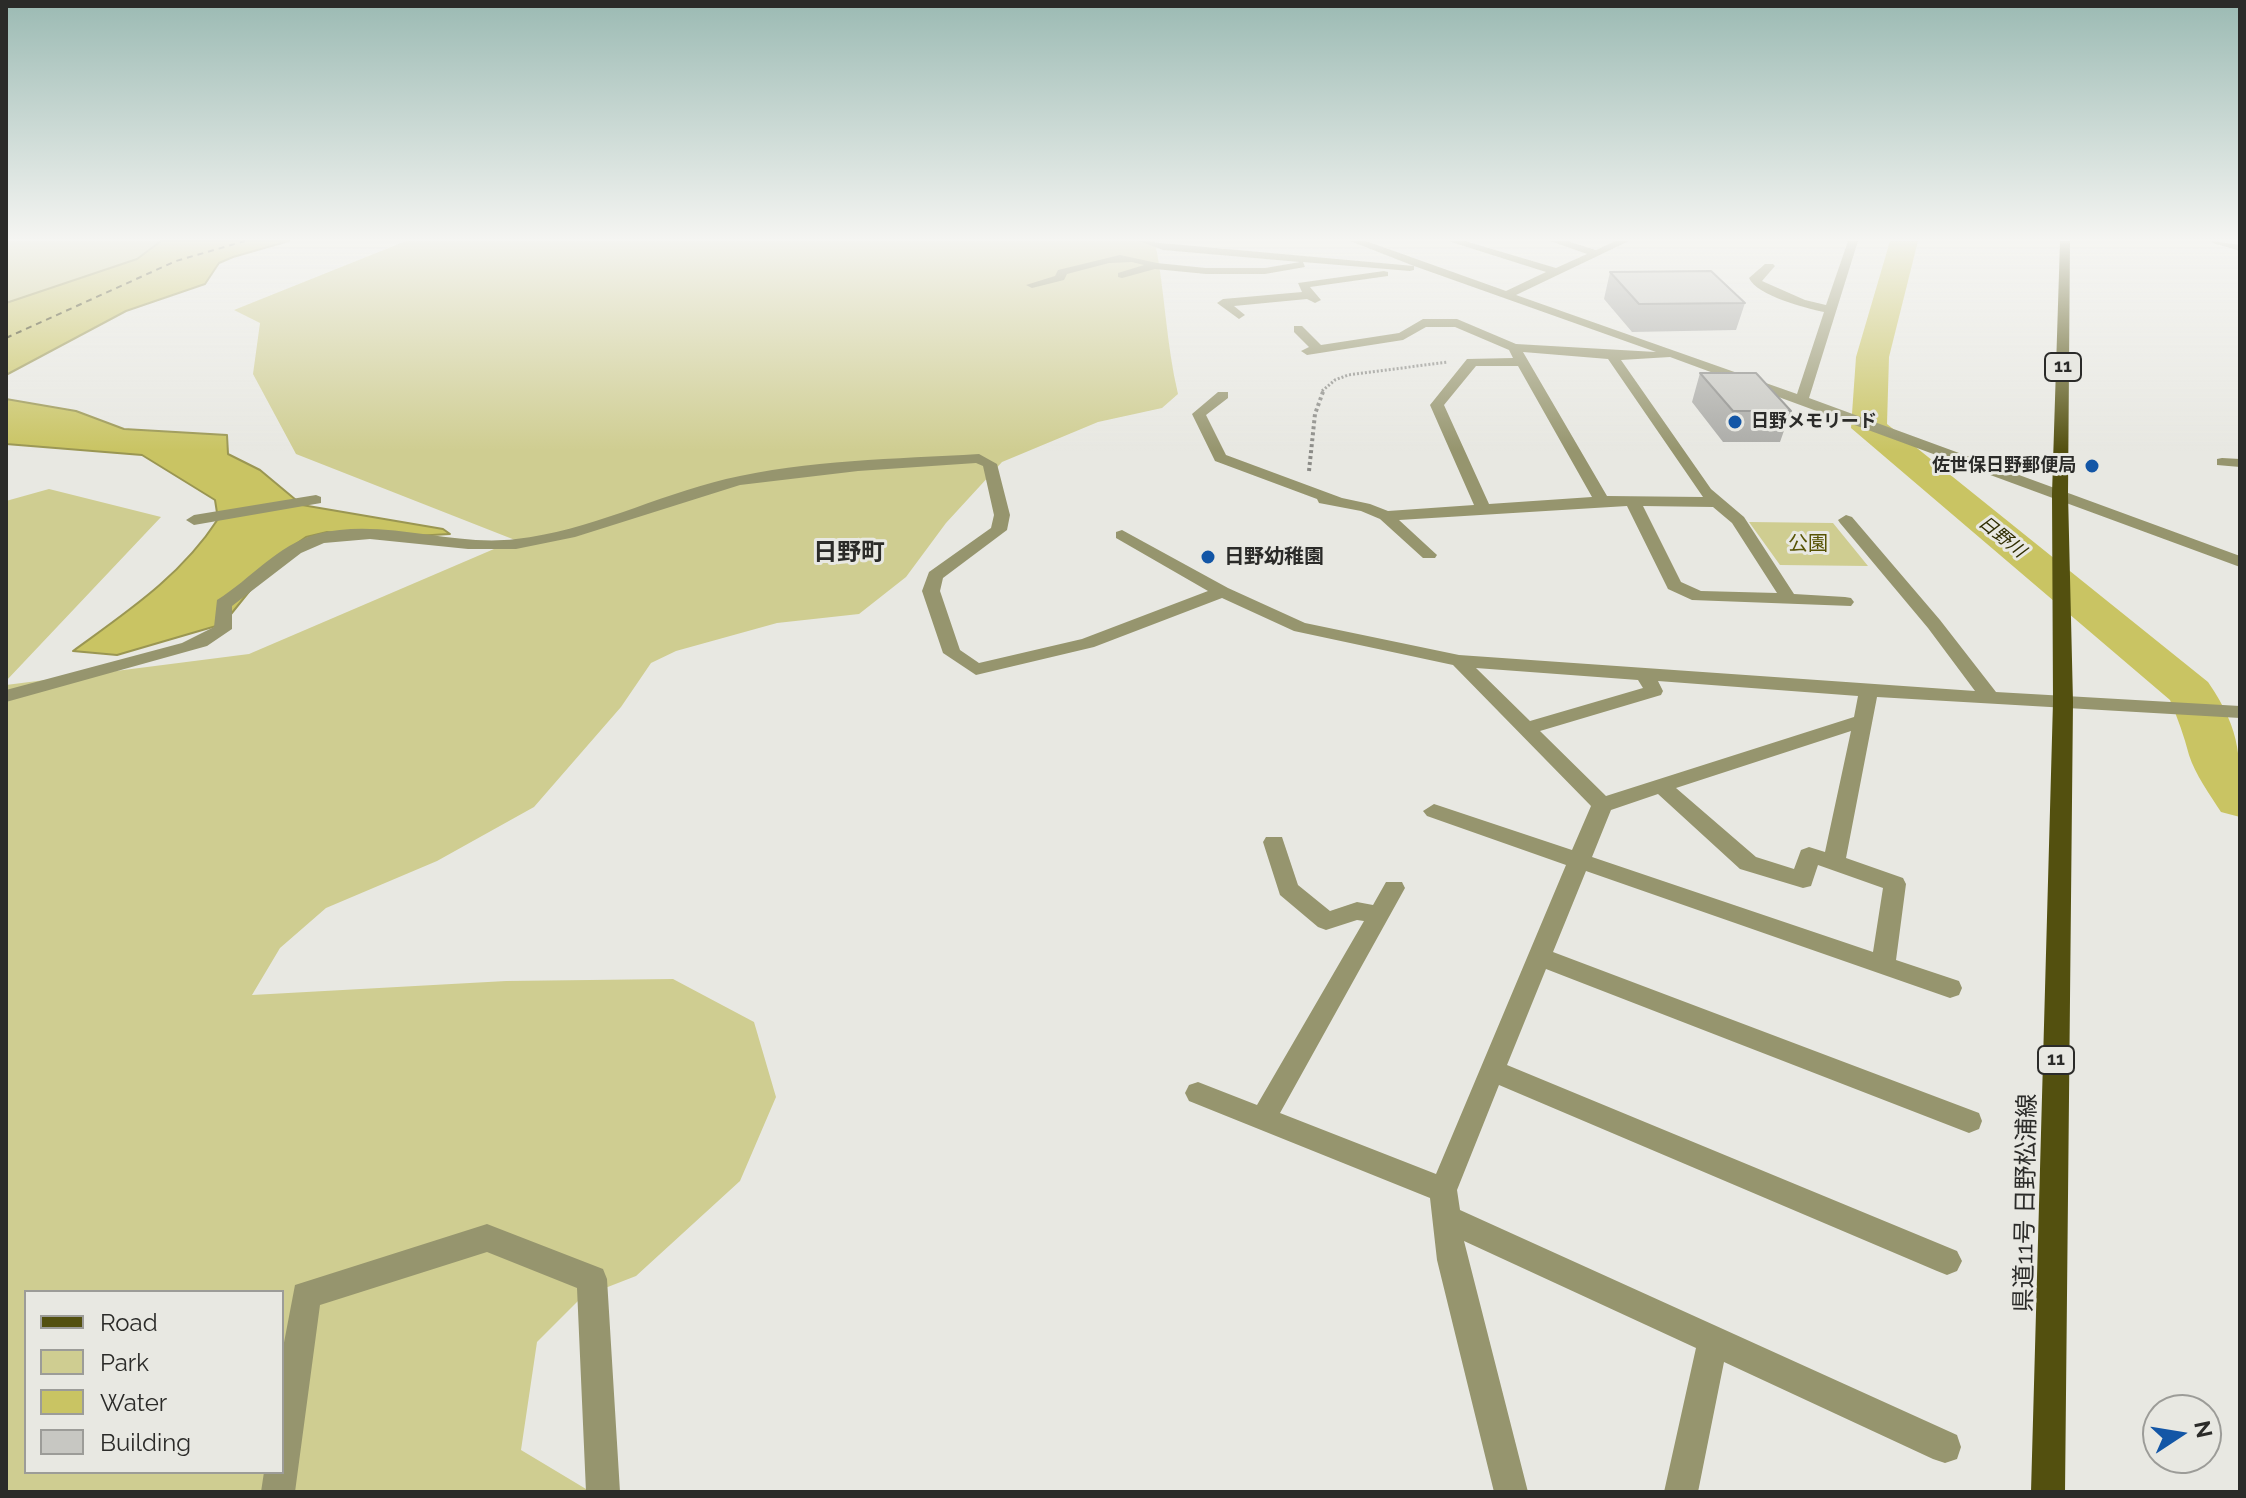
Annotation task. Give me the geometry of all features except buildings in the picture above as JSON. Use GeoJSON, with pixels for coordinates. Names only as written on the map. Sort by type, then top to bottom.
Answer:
{"type":"FeatureCollection","features":[{"type":"Feature","properties":{"kind":"main road","name":"11"},"geometry":{"type":"LineString","coordinates":[[2060,494],[2064,311]]}},
{"type":"Feature","properties":{"kind":"main road","name":"県道11号 日野松浦線"},"geometry":{"type":"LineString","coordinates":[[2048,1492],[2063,702],[2060,494]]}},
{"type":"Feature","properties":{"kind":"street"},"geometry":{"type":"LineString","coordinates":[[1234,311],[1239,315]]}},
{"type":"Feature","properties":{"kind":"street"},"geometry":{"type":"LineString","coordinates":[[1550,311],[1934,447],[2240,562]]}},
{"type":"Feature","properties":{"kind":"street"},"geometry":{"type":"LineString","coordinates":[[1802,400],[1831,311]]}},
{"type":"Feature","properties":{"kind":"street"},"geometry":{"type":"LineString","coordinates":[[1298,329],[1312,350],[1403,336],[1414,326],[1439,321],[1457,323],[1514,348],[1612,356],[1673,355]]}},
{"type":"Feature","properties":{"kind":"street"},"geometry":{"type":"LineString","coordinates":[[1514,348],[1602,501]]}},
{"type":"Feature","properties":{"kind":"street"},"geometry":{"type":"LineString","coordinates":[[1612,356],[1706,492],[1738,520],[1789,599]]}},
{"type":"Feature","properties":{"kind":"street"},"geometry":{"type":"LineString","coordinates":[[1483,508],[1437,405],[1472,362],[1523,362]]}},
{"type":"Feature","properties":{"kind":"street"},"geometry":{"type":"LineString","coordinates":[[1231,409],[1217,399],[1199,414],[1220,458],[1301,494],[1386,516],[1602,501],[1718,502]]}},
{"type":"Feature","properties":{"kind":"street"},"geometry":{"type":"LineString","coordinates":[[6,696],[129,661],[154,658],[211,639],[223,629],[223,604],[241,594],[297,547],[322,538],[406,537],[430,542],[514,545],[613,522],[728,483],[847,466],[979,458],[990,464],[1002,515],[999,530],[935,576],[931,591],[952,653],[976,669],[1116,635],[1222,592]]}},
{"type":"Feature","properties":{"kind":"street"},"geometry":{"type":"LineString","coordinates":[[2222,462],[2240,463]]}},
{"type":"Feature","properties":{"kind":"street"},"geometry":{"type":"LineString","coordinates":[[194,520],[316,500]]}},
{"type":"Feature","properties":{"kind":"street"},"geometry":{"type":"LineString","coordinates":[[1633,502],[1674,585],[1698,596],[1845,602]]}},
{"type":"Feature","properties":{"kind":"street"},"geometry":{"type":"LineString","coordinates":[[1386,516],[1429,555]]}},
{"type":"Feature","properties":{"kind":"street"},"geometry":{"type":"LineString","coordinates":[[1846,520],[1934,624],[1990,698]]}},
{"type":"Feature","properties":{"kind":"street"},"geometry":{"type":"LineString","coordinates":[[1122,535],[1222,592],[1300,627],[1459,661],[1869,691],[2240,712]]}},
{"type":"Feature","properties":{"kind":"street"},"geometry":{"type":"LineString","coordinates":[[1459,661],[1602,805]]}},
{"type":"Feature","properties":{"kind":"street"},"geometry":{"type":"LineString","coordinates":[[1526,729],[1654,691],[1645,675]]}},
{"type":"Feature","properties":{"kind":"street"},"geometry":{"type":"LineString","coordinates":[[1834,862],[1869,691]]}},
{"type":"Feature","properties":{"kind":"street"},"geometry":{"type":"LineString","coordinates":[[1511,1492],[1452,1260],[1446,1205],[1491,1070],[1602,805],[1862,721]]}},
{"type":"Feature","properties":{"kind":"street"},"geometry":{"type":"LineString","coordinates":[[1661,786],[1748,863],[1803,880],[1809,855],[1895,884],[1883,965]]}},
{"type":"Feature","properties":{"kind":"street"},"geometry":{"type":"LineString","coordinates":[[1434,811],[1950,988]]}},
{"type":"Feature","properties":{"kind":"street"},"geometry":{"type":"LineString","coordinates":[[1274,842],[1288,889],[1326,921],[1357,911],[1379,915]]}},
{"type":"Feature","properties":{"kind":"street"},"geometry":{"type":"LineString","coordinates":[[1263,1119],[1394,888]]}},
{"type":"Feature","properties":{"kind":"street"},"geometry":{"type":"LineString","coordinates":[[1538,956],[1969,1121]]}},
{"type":"Feature","properties":{"kind":"street"},"geometry":{"type":"LineString","coordinates":[[1491,1070],[1947,1261]]}},
{"type":"Feature","properties":{"kind":"street"},"geometry":{"type":"LineString","coordinates":[[1198,1093],[1263,1119],[1446,1205],[1713,1341],[1945,1447]]}},
{"type":"Feature","properties":{"kind":"street"},"geometry":{"type":"LineString","coordinates":[[284,1448],[306,1295],[487,1238],[592,1279],[603,1492]]}},
{"type":"Feature","properties":{"kind":"street"},"geometry":{"type":"LineString","coordinates":[[1681,1492],[1713,1341]]}},
{"type":"Feature","properties":{"kind":"path"},"geometry":{"type":"LineString","coordinates":[[1301,494],[1315,417],[1324,387],[1331,381],[1379,368],[1462,358],[1472,362]]}},
{"type":"Feature","properties":{"kind":"green space"},"geometry":{"type":"Polygon","coordinates":[[[236,311],[1165,311],[1178,394],[1162,408],[1098,422],[1002,462],[946,523],[906,577],[859,614],[777,623],[676,651],[651,663],[621,707],[534,807],[437,861],[326,908],[280,948],[252,995],[506,981],[673,979],[754,1022],[776,1097],[740,1181],[636,1276],[582,1297],[537,1342],[521,1450],[591,1492],[6,1492],[6,685],[249,654],[515,540],[296,454],[253,374],[260,323],[236,311]]]}},
{"type":"Feature","properties":{"kind":"green space"},"geometry":{"type":"Polygon","coordinates":[[[49,489],[161,517],[6,681],[6,501],[49,489]]]}},
{"type":"Feature","properties":{"kind":"green space","name":"公園"},"geometry":{"type":"Polygon","coordinates":[[[1749,522],[1833,523],[1868,566],[1780,565],[1749,522]]]}},
{"type":"Feature","properties":{"kind":"water"},"geometry":{"type":"Polygon","coordinates":[[[6,311],[126,311],[126,311],[6,375],[6,311]]]}},
{"type":"Feature","properties":{"kind":"water"},"geometry":{"type":"Polygon","coordinates":[[[6,399],[76,411],[124,429],[227,435],[228,454],[260,470],[302,505],[443,529],[450,534],[379,538],[327,532],[306,537],[277,557],[223,624],[117,655],[73,651],[152,591],[187,558],[218,519],[215,500],[142,455],[6,444],[6,399]]]}},
{"type":"Feature","properties":{"kind":"waterway","name":"日野川"},"geometry":{"type":"LineString","coordinates":[[1883,311],[1869,380],[1869,428],[2191,693],[2211,734],[2216,757],[2240,799]]}},
{"type":"Feature","properties":{"kind":"ferry route"},"geometry":{"type":"LineString","coordinates":[[6,338],[66,311]]}},
{"type":"Feature","properties":{"kind":"place","name":"日野メモリード"},"geometry":{"type":"Point","coordinates":[1735,422]}},
{"type":"Feature","properties":{"kind":"place","name":"佐世保日野郵便局"},"geometry":{"type":"Point","coordinates":[2092,466]}},
{"type":"Feature","properties":{"kind":"place","name":"日野幼稚園"},"geometry":{"type":"Point","coordinates":[1208,557]}},
{"type":"Feature","properties":{"kind":"district","name":"日野町"},"geometry":{"type":"Point","coordinates":[849,553]}}]}
